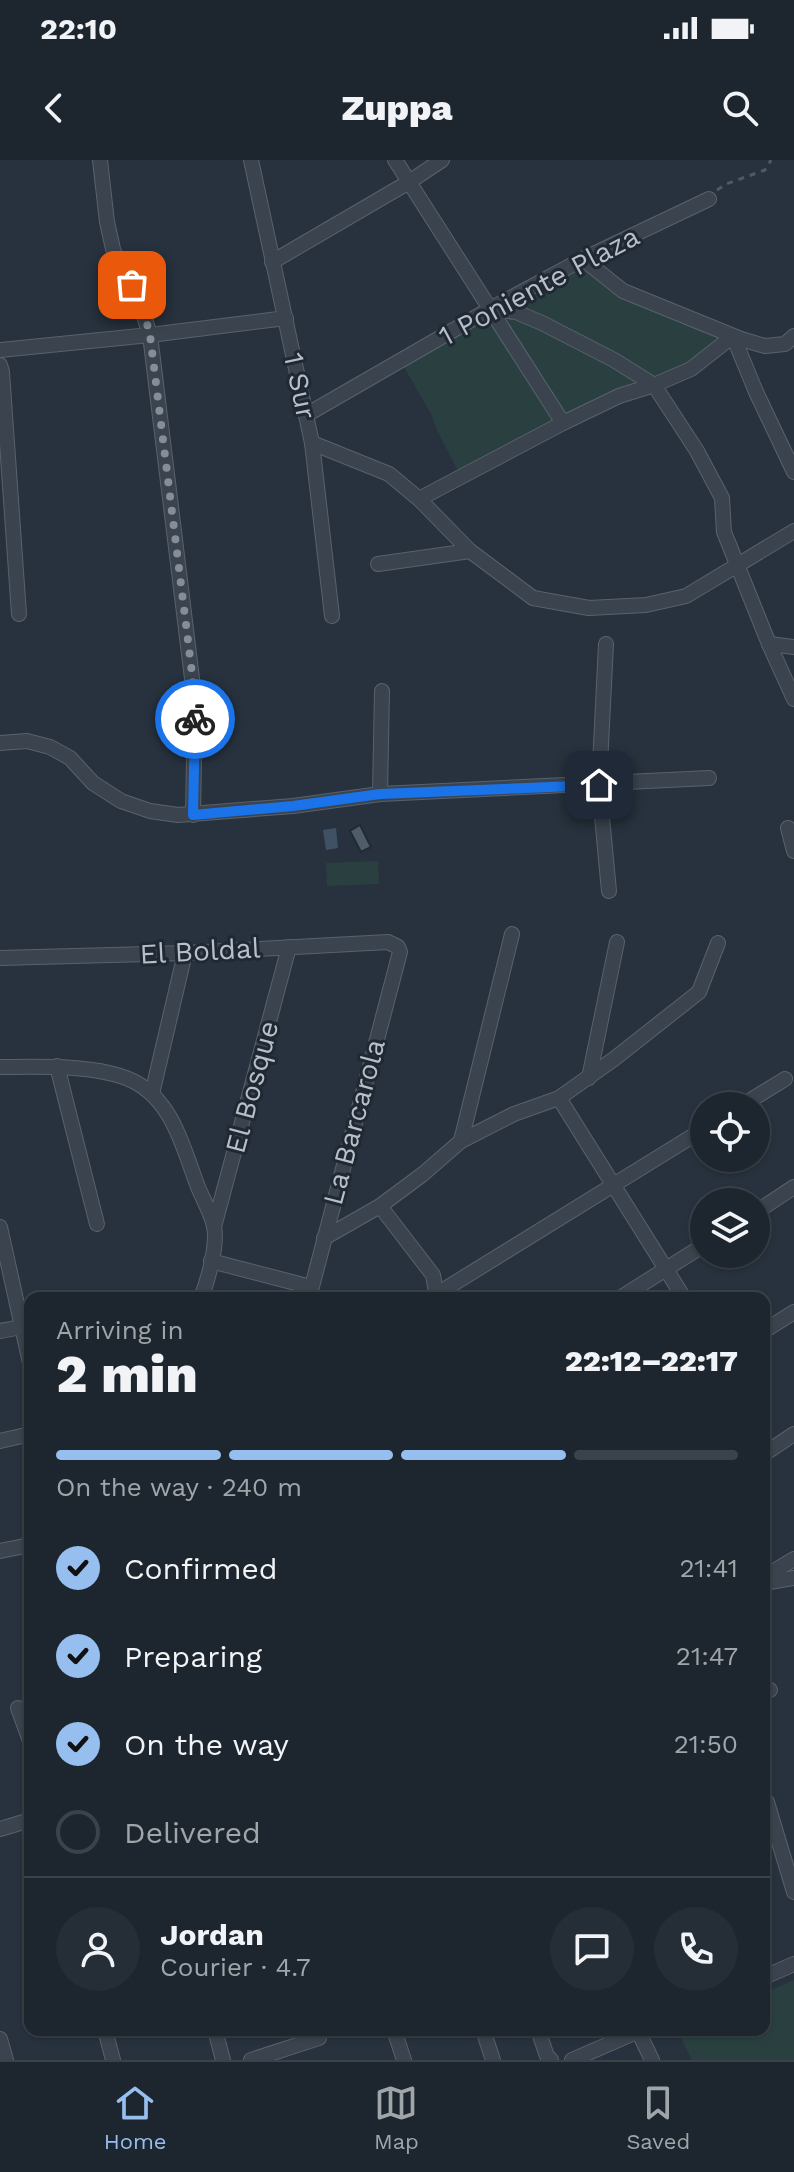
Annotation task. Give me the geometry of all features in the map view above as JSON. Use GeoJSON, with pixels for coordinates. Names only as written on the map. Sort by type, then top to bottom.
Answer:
{"type":"FeatureCollection","features":[{"type":"Feature","properties":{"kind":"street"},"geometry":{"type":"LineString","coordinates":[[100,160],[113,249],[138,297],[150,335],[195,703],[193,815]]}},
{"type":"Feature","properties":{"kind":"street","name":"1 Sur"},"geometry":{"type":"LineString","coordinates":[[251,160],[312,443],[332,616]]}},
{"type":"Feature","properties":{"kind":"street"},"geometry":{"type":"LineString","coordinates":[[395,160],[563,423]]}},
{"type":"Feature","properties":{"kind":"street"},"geometry":{"type":"LineString","coordinates":[[272,262],[442,160]]}},
{"type":"Feature","properties":{"kind":"street","name":"1 Poniente Plaza"},"geometry":{"type":"LineString","coordinates":[[306,415],[583,259],[709,199]]}},
{"type":"Feature","properties":{"kind":"street"},"geometry":{"type":"LineString","coordinates":[[583,259],[623,291],[733,336],[765,346],[785,344],[794,336]]}},
{"type":"Feature","properties":{"kind":"street"},"geometry":{"type":"LineString","coordinates":[[490,309],[516,312],[542,323],[614,360],[654,385],[697,451],[722,498],[724,532],[794,699]]}},
{"type":"Feature","properties":{"kind":"street"},"geometry":{"type":"LineString","coordinates":[[0,350],[286,318]]}},
{"type":"Feature","properties":{"kind":"street"},"geometry":{"type":"LineString","coordinates":[[419,499],[619,396],[691,369],[733,336]]}},
{"type":"Feature","properties":{"kind":"street"},"geometry":{"type":"LineString","coordinates":[[733,336],[794,472]]}},
{"type":"Feature","properties":{"kind":"street"},"geometry":{"type":"LineString","coordinates":[[0,365],[19,614]]}},
{"type":"Feature","properties":{"kind":"street"},"geometry":{"type":"LineString","coordinates":[[312,443],[389,474],[419,499],[470,551],[533,598],[589,608],[646,605],[686,596],[794,531]]}},
{"type":"Feature","properties":{"kind":"street"},"geometry":{"type":"LineString","coordinates":[[378,564],[470,551]]}},
{"type":"Feature","properties":{"kind":"street"},"geometry":{"type":"LineString","coordinates":[[606,644],[599,785],[609,891]]}},
{"type":"Feature","properties":{"kind":"street"},"geometry":{"type":"LineString","coordinates":[[769,644],[794,647]]}},
{"type":"Feature","properties":{"kind":"street"},"geometry":{"type":"LineString","coordinates":[[380,794],[382,691]]}},
{"type":"Feature","properties":{"kind":"street"},"geometry":{"type":"LineString","coordinates":[[0,743],[27,741],[50,747],[70,758],[93,783],[121,801],[150,811],[193,815],[380,794],[709,778]]}},
{"type":"Feature","properties":{"kind":"street"},"geometry":{"type":"LineString","coordinates":[[788,828],[794,851]]}},
{"type":"Feature","properties":{"kind":"street"},"geometry":{"type":"LineString","coordinates":[[461,1141],[512,934]]}},
{"type":"Feature","properties":{"kind":"street","name":"El Boldal"},"geometry":{"type":"LineString","coordinates":[[0,958],[185,953],[388,942],[398,947]]}},
{"type":"Feature","properties":{"kind":"street"},"geometry":{"type":"LineString","coordinates":[[589,1078],[617,942]]}},
{"type":"Feature","properties":{"kind":"street"},"geometry":{"type":"LineString","coordinates":[[324,1238],[380,1206],[461,1141],[514,1114],[559,1098],[589,1078],[699,992],[718,943]]}},
{"type":"Feature","properties":{"kind":"street","name":"El Bosque"},"geometry":{"type":"LineString","coordinates":[[203,1292],[211,1261],[214,1228],[289,947]]}},
{"type":"Feature","properties":{"kind":"street","name":"La Barcarola"},"geometry":{"type":"LineString","coordinates":[[310,1292],[400,952],[398,947]]}},
{"type":"Feature","properties":{"kind":"street"},"geometry":{"type":"LineString","coordinates":[[152,1094],[185,953]]}},
{"type":"Feature","properties":{"kind":"street"},"geometry":{"type":"LineString","coordinates":[[0,1067],[57,1066],[124,1077],[152,1094],[174,1123],[214,1228]]}},
{"type":"Feature","properties":{"kind":"street"},"geometry":{"type":"LineString","coordinates":[[57,1066],[97,1224]]}},
{"type":"Feature","properties":{"kind":"street"},"geometry":{"type":"LineString","coordinates":[[764,1092],[785,1079]]}},
{"type":"Feature","properties":{"kind":"street"},"geometry":{"type":"LineString","coordinates":[[559,1098],[680,1292]]}},
{"type":"Feature","properties":{"kind":"street"},"geometry":{"type":"LineString","coordinates":[[443,1292],[690,1138]]}},
{"type":"Feature","properties":{"kind":"street"},"geometry":{"type":"LineString","coordinates":[[770,1203],[794,1187]]}},
{"type":"Feature","properties":{"kind":"street"},"geometry":{"type":"LineString","coordinates":[[380,1206],[433,1275],[436,1292]]}},
{"type":"Feature","properties":{"kind":"street"},"geometry":{"type":"LineString","coordinates":[[0,1227],[24,1336]]}},
{"type":"Feature","properties":{"kind":"street"},"geometry":{"type":"LineString","coordinates":[[630,1292],[690,1254]]}},
{"type":"Feature","properties":{"kind":"street"},"geometry":{"type":"LineString","coordinates":[[211,1261],[310,1292]]}},
{"type":"Feature","properties":{"kind":"street"},"geometry":{"type":"LineString","coordinates":[[770,1327],[794,1312]]}},
{"type":"Feature","properties":{"kind":"street"},"geometry":{"type":"LineString","coordinates":[[0,1331],[22,1327]]}},
{"type":"Feature","properties":{"kind":"street"},"geometry":{"type":"LineString","coordinates":[[770,1450],[794,1434]]}},
{"type":"Feature","properties":{"kind":"street"},"geometry":{"type":"LineString","coordinates":[[0,1441],[24,1435]]}},
{"type":"Feature","properties":{"kind":"street"},"geometry":{"type":"LineString","coordinates":[[0,1551],[24,1546]]}},
{"type":"Feature","properties":{"kind":"street"},"geometry":{"type":"LineString","coordinates":[[770,1576],[794,1559]]}},
{"type":"Feature","properties":{"kind":"street"},"geometry":{"type":"LineString","coordinates":[[770,1580],[794,1578]]}},
{"type":"Feature","properties":{"kind":"street"},"geometry":{"type":"LineString","coordinates":[[18,1708],[24,1724]]}},
{"type":"Feature","properties":{"kind":"street"},"geometry":{"type":"LineString","coordinates":[[770,1812],[794,1892]]}},
{"type":"Feature","properties":{"kind":"street"},"geometry":{"type":"LineString","coordinates":[[0,1829],[24,1822]]}},
{"type":"Feature","properties":{"kind":"street"},"geometry":{"type":"LineString","coordinates":[[770,1974],[794,1964]]}},
{"type":"Feature","properties":{"kind":"street"},"geometry":{"type":"LineString","coordinates":[[107,2036],[113,2060]]}},
{"type":"Feature","properties":{"kind":"street"},"geometry":{"type":"LineString","coordinates":[[217,2036],[223,2060]]}},
{"type":"Feature","properties":{"kind":"street"},"geometry":{"type":"LineString","coordinates":[[396,2036],[404,2060]]}},
{"type":"Feature","properties":{"kind":"street"},"geometry":{"type":"LineString","coordinates":[[485,2036],[493,2060]]}},
{"type":"Feature","properties":{"kind":"street"},"geometry":{"type":"LineString","coordinates":[[540,2036],[551,2060]]}},
{"type":"Feature","properties":{"kind":"street"},"geometry":{"type":"LineString","coordinates":[[572,2060],[628,2036]]}},
{"type":"Feature","properties":{"kind":"street"},"geometry":{"type":"LineString","coordinates":[[642,2036],[652,2060]]}},
{"type":"Feature","properties":{"kind":"street"},"geometry":{"type":"LineString","coordinates":[[251,2060],[319,2038]]}},
{"type":"Feature","properties":{"kind":"street"},"geometry":{"type":"LineString","coordinates":[[0,2039],[6,2060]]}},
{"type":"Feature","properties":{"kind":"path"},"geometry":{"type":"LineString","coordinates":[[709,199],[726,184],[765,170],[771,160]]}},
{"type":"Feature","properties":{"kind":"green space"},"geometry":{"type":"Polygon","coordinates":[[[581,267],[721,339],[703,356],[458,471],[404,367],[581,267]]]}},
{"type":"Feature","properties":{"kind":"green space"},"geometry":{"type":"Polygon","coordinates":[[[378,861],[379,884],[327,886],[326,863],[378,861]]]}},
{"type":"Feature","properties":{"kind":"green space"},"geometry":{"type":"Polygon","coordinates":[[[794,1980],[794,2060],[692,2060],[680,2036],[770,2036],[770,1990],[794,1980]]]}},
{"type":"Feature","properties":{"kind":"water"},"geometry":{"type":"Polygon","coordinates":[[[336,828],[338,848],[326,850],[323,830],[336,828]]]}},
{"type":"Feature","properties":{"kind":"building"},"geometry":{"type":"Polygon","coordinates":[[[360,825],[371,847],[361,852],[350,831],[360,825]]]}},
{"type":"Feature","properties":{"kind":"way so far"},"geometry":{"type":"LineString","coordinates":[[132,285],[150,335],[195,719]]}},
{"type":"Feature","properties":{"kind":"route"},"geometry":{"type":"LineString","coordinates":[[195,719],[193,815],[380,794],[599,785]]}}]}
